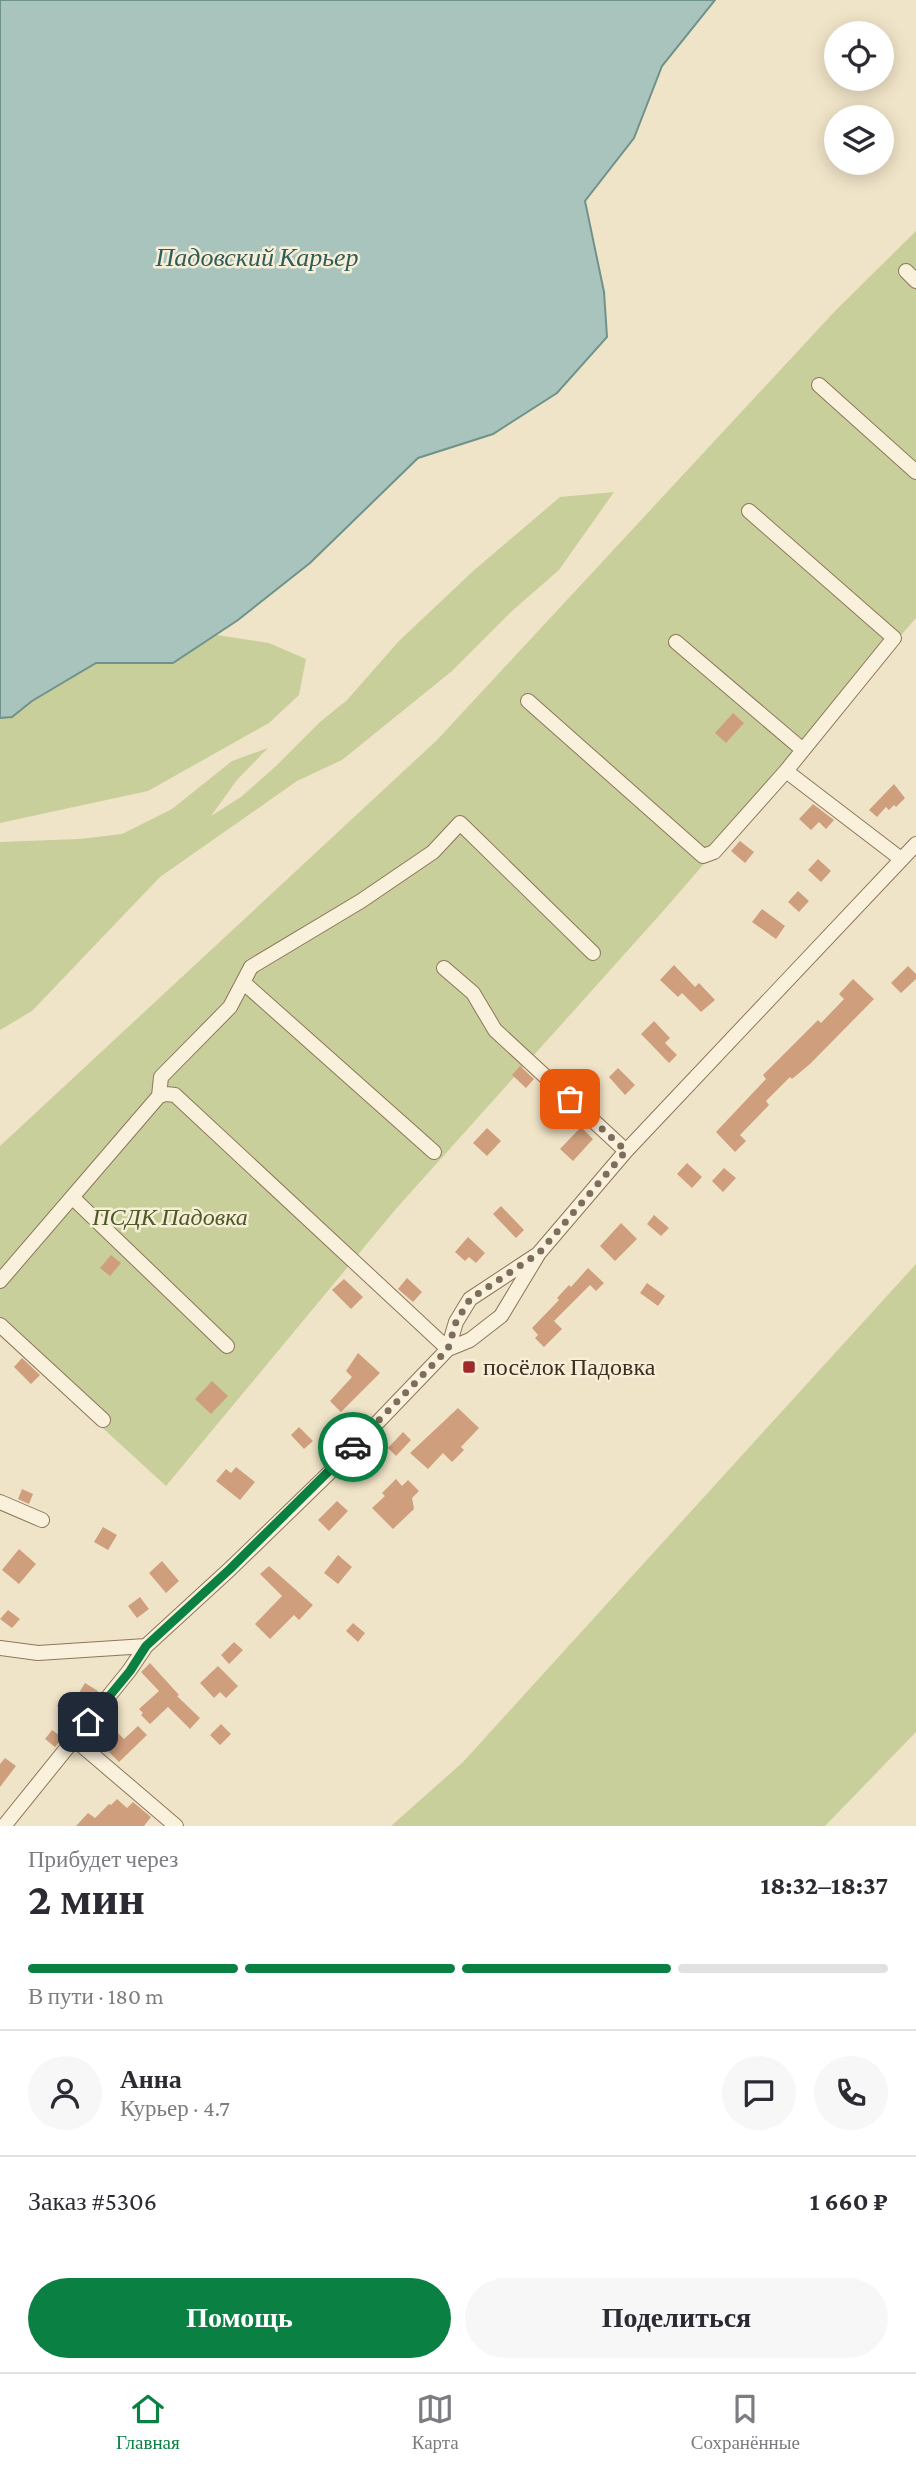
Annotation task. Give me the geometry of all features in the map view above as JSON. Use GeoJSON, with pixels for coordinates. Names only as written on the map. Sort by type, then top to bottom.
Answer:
{"type":"FeatureCollection","features":[{"type":"Feature","properties":{"kind":"street"},"geometry":{"type":"LineString","coordinates":[[819,385],[916,472]]}},
{"type":"Feature","properties":{"kind":"street"},"geometry":{"type":"LineString","coordinates":[[528,701],[703,856],[714,852],[786,771],[894,638],[749,511]]}},
{"type":"Feature","properties":{"kind":"street"},"geometry":{"type":"LineString","coordinates":[[676,642],[803,750]]}},
{"type":"Feature","properties":{"kind":"street"},"geometry":{"type":"LineString","coordinates":[[786,771],[901,859]]}},
{"type":"Feature","properties":{"kind":"street"},"geometry":{"type":"LineString","coordinates":[[159,1097],[161,1077],[230,1007],[251,967],[361,901],[433,852],[460,823],[593,953]]}},
{"type":"Feature","properties":{"kind":"street"},"geometry":{"type":"LineString","coordinates":[[4,1826],[130,1671],[146,1646],[328,1474],[448,1349],[470,1339],[501,1316],[539,1253],[626,1151],[916,844]]}},
{"type":"Feature","properties":{"kind":"street"},"geometry":{"type":"LineString","coordinates":[[444,968],[473,993],[495,1030],[626,1151]]}},
{"type":"Feature","properties":{"kind":"street"},"geometry":{"type":"LineString","coordinates":[[244,983],[434,1152]]}},
{"type":"Feature","properties":{"kind":"street"},"geometry":{"type":"LineString","coordinates":[[0,1281],[159,1097],[166,1094],[175,1096],[448,1349]]}},
{"type":"Feature","properties":{"kind":"street"},"geometry":{"type":"LineString","coordinates":[[73,1198],[227,1346]]}},
{"type":"Feature","properties":{"kind":"street"},"geometry":{"type":"LineString","coordinates":[[448,1349],[456,1322],[470,1299],[539,1253]]}},
{"type":"Feature","properties":{"kind":"street"},"geometry":{"type":"LineString","coordinates":[[0,1325],[103,1420]]}},
{"type":"Feature","properties":{"kind":"street"},"geometry":{"type":"LineString","coordinates":[[0,1502],[42,1521]]}},
{"type":"Feature","properties":{"kind":"street"},"geometry":{"type":"LineString","coordinates":[[0,1648],[38,1653],[146,1646]]}},
{"type":"Feature","properties":{"kind":"street"},"geometry":{"type":"LineString","coordinates":[[74,1739],[176,1826]]}},
{"type":"Feature","properties":{"kind":"green space","name":"ПСДК Падовка"},"geometry":{"type":"Polygon","coordinates":[[[916,231],[916,618],[665,909],[395,1210],[166,1486],[0,1334],[0,1146],[437,740],[835,311],[916,231]]]}},
{"type":"Feature","properties":{"kind":"green space"},"geometry":{"type":"Polygon","coordinates":[[[614,492],[559,570],[512,611],[452,671],[342,760],[297,781],[160,877],[32,1011],[0,1030],[0,842],[79,839],[122,834],[172,809],[232,761],[268,748],[237,780],[211,816],[241,797],[276,766],[320,722],[347,700],[399,641],[472,572],[560,497],[614,492]]]}},
{"type":"Feature","properties":{"kind":"green space"},"geometry":{"type":"Polygon","coordinates":[[[0,602],[269,643],[306,659],[299,695],[269,723],[148,791],[0,823],[0,602]]]}},
{"type":"Feature","properties":{"kind":"green space"},"geometry":{"type":"Polygon","coordinates":[[[916,1264],[916,1732],[825,1826],[391,1826],[463,1762],[916,1264]]]}},
{"type":"Feature","properties":{"kind":"water","name":"Падовский Карьер"},"geometry":{"type":"Polygon","coordinates":[[[0,0],[715,0],[662,66],[634,138],[585,201],[604,292],[607,337],[557,393],[493,434],[418,458],[310,563],[238,620],[173,663],[96,663],[32,701],[12,717],[0,718],[0,0]]]}},
{"type":"Feature","properties":{"kind":"building"},"geometry":{"type":"Polygon","coordinates":[[[733,713],[744,723],[726,743],[715,733],[733,713]]]}},
{"type":"Feature","properties":{"kind":"building"},"geometry":{"type":"Polygon","coordinates":[[[894,784],[905,798],[896,807],[894,805],[889,810],[886,807],[877,817],[869,810],[894,784]]]}},
{"type":"Feature","properties":{"kind":"building"},"geometry":{"type":"Polygon","coordinates":[[[813,804],[834,820],[826,829],[819,822],[811,830],[799,819],[813,804]]]}},
{"type":"Feature","properties":{"kind":"building"},"geometry":{"type":"Polygon","coordinates":[[[740,841],[754,852],[745,863],[731,851],[740,841]]]}},
{"type":"Feature","properties":{"kind":"building"},"geometry":{"type":"Polygon","coordinates":[[[818,859],[831,871],[821,882],[808,870],[818,859]]]}},
{"type":"Feature","properties":{"kind":"building"},"geometry":{"type":"Polygon","coordinates":[[[798,891],[809,901],[799,912],[788,902],[798,891]]]}},
{"type":"Feature","properties":{"kind":"building"},"geometry":{"type":"Polygon","coordinates":[[[762,909],[785,926],[776,939],[752,922],[762,909]]]}},
{"type":"Feature","properties":{"kind":"building"},"geometry":{"type":"Polygon","coordinates":[[[674,965],[695,987],[699,983],[715,1000],[701,1012],[682,993],[678,997],[660,980],[674,965]]]}},
{"type":"Feature","properties":{"kind":"building"},"geometry":{"type":"Polygon","coordinates":[[[908,966],[916,974],[916,979],[901,993],[891,983],[908,966]]]}},
{"type":"Feature","properties":{"kind":"building"},"geometry":{"type":"Polygon","coordinates":[[[853,979],[874,999],[810,1064],[792,1079],[790,1077],[766,1101],[769,1105],[740,1135],[746,1141],[735,1152],[716,1132],[766,1079],[763,1075],[818,1020],[821,1023],[844,999],[839,994],[853,979]]]}},
{"type":"Feature","properties":{"kind":"building"},"geometry":{"type":"Polygon","coordinates":[[[654,1021],[670,1038],[665,1043],[677,1055],[669,1063],[641,1034],[654,1021]]]}},
{"type":"Feature","properties":{"kind":"building"},"geometry":{"type":"Polygon","coordinates":[[[520,1066],[534,1079],[526,1088],[512,1075],[520,1066]]]}},
{"type":"Feature","properties":{"kind":"building"},"geometry":{"type":"Polygon","coordinates":[[[618,1068],[635,1085],[625,1095],[609,1077],[618,1068]]]}},
{"type":"Feature","properties":{"kind":"building"},"geometry":{"type":"Polygon","coordinates":[[[581,1127],[593,1139],[573,1161],[560,1149],[581,1127]]]}},
{"type":"Feature","properties":{"kind":"building"},"geometry":{"type":"Polygon","coordinates":[[[487,1128],[501,1141],[487,1156],[473,1143],[487,1128]]]}},
{"type":"Feature","properties":{"kind":"building"},"geometry":{"type":"Polygon","coordinates":[[[687,1163],[702,1177],[692,1188],[677,1174],[687,1163]]]}},
{"type":"Feature","properties":{"kind":"building"},"geometry":{"type":"Polygon","coordinates":[[[724,1168],[736,1178],[723,1192],[712,1181],[724,1168]]]}},
{"type":"Feature","properties":{"kind":"building"},"geometry":{"type":"Polygon","coordinates":[[[501,1206],[524,1230],[516,1238],[493,1214],[501,1206]]]}},
{"type":"Feature","properties":{"kind":"building"},"geometry":{"type":"Polygon","coordinates":[[[654,1215],[669,1228],[661,1236],[647,1224],[654,1215]]]}},
{"type":"Feature","properties":{"kind":"building"},"geometry":{"type":"Polygon","coordinates":[[[621,1223],[637,1239],[615,1261],[600,1246],[621,1223]]]}},
{"type":"Feature","properties":{"kind":"building"},"geometry":{"type":"Polygon","coordinates":[[[468,1237],[485,1253],[476,1263],[469,1257],[465,1261],[455,1252],[468,1237]]]}},
{"type":"Feature","properties":{"kind":"building"},"geometry":{"type":"Polygon","coordinates":[[[111,1255],[121,1263],[110,1276],[100,1268],[111,1255]]]}},
{"type":"Feature","properties":{"kind":"building"},"geometry":{"type":"Polygon","coordinates":[[[588,1268],[604,1283],[596,1291],[590,1285],[554,1321],[562,1329],[544,1347],[535,1338],[538,1335],[532,1328],[559,1300],[557,1298],[569,1285],[571,1287],[588,1268]]]}},
{"type":"Feature","properties":{"kind":"building"},"geometry":{"type":"Polygon","coordinates":[[[407,1278],[422,1292],[413,1302],[398,1289],[407,1278]]]}},
{"type":"Feature","properties":{"kind":"building"},"geometry":{"type":"Polygon","coordinates":[[[344,1279],[363,1297],[351,1309],[332,1290],[344,1279]]]}},
{"type":"Feature","properties":{"kind":"building"},"geometry":{"type":"Polygon","coordinates":[[[647,1283],[665,1296],[658,1306],[640,1293],[647,1283]]]}},
{"type":"Feature","properties":{"kind":"building"},"geometry":{"type":"Polygon","coordinates":[[[358,1353],[380,1373],[341,1412],[330,1401],[352,1377],[346,1371],[358,1353]]]}},
{"type":"Feature","properties":{"kind":"building"},"geometry":{"type":"Polygon","coordinates":[[[22,1358],[40,1375],[31,1384],[14,1367],[22,1358]]]}},
{"type":"Feature","properties":{"kind":"building"},"geometry":{"type":"Polygon","coordinates":[[[212,1381],[228,1396],[211,1414],[195,1399],[212,1381]]]}},
{"type":"Feature","properties":{"kind":"building"},"geometry":{"type":"Polygon","coordinates":[[[458,1408],[479,1428],[461,1447],[464,1450],[452,1462],[443,1453],[428,1469],[410,1453],[458,1408]]]}},
{"type":"Feature","properties":{"kind":"building"},"geometry":{"type":"Polygon","coordinates":[[[299,1427],[313,1441],[304,1449],[291,1435],[299,1427]]]}},
{"type":"Feature","properties":{"kind":"building"},"geometry":{"type":"Polygon","coordinates":[[[403,1432],[411,1440],[396,1456],[388,1448],[403,1432]]]}},
{"type":"Feature","properties":{"kind":"building"},"geometry":{"type":"Polygon","coordinates":[[[236,1467],[255,1482],[240,1500],[216,1481],[226,1469],[231,1473],[236,1467]]]}},
{"type":"Feature","properties":{"kind":"building"},"geometry":{"type":"Polygon","coordinates":[[[396,1479],[402,1486],[408,1480],[419,1491],[412,1498],[414,1509],[393,1529],[372,1508],[385,1496],[382,1493],[396,1479]]]}},
{"type":"Feature","properties":{"kind":"building"},"geometry":{"type":"Polygon","coordinates":[[[22,1489],[33,1494],[29,1504],[18,1499],[22,1489]]]}},
{"type":"Feature","properties":{"kind":"building"},"geometry":{"type":"Polygon","coordinates":[[[337,1501],[348,1511],[329,1531],[318,1520],[337,1501]]]}},
{"type":"Feature","properties":{"kind":"building"},"geometry":{"type":"Polygon","coordinates":[[[103,1527],[117,1535],[108,1550],[94,1542],[103,1527]]]}},
{"type":"Feature","properties":{"kind":"building"},"geometry":{"type":"Polygon","coordinates":[[[19,1549],[36,1564],[19,1584],[2,1570],[19,1549]]]}},
{"type":"Feature","properties":{"kind":"building"},"geometry":{"type":"Polygon","coordinates":[[[338,1555],[352,1567],[338,1584],[324,1573],[338,1555]]]}},
{"type":"Feature","properties":{"kind":"building"},"geometry":{"type":"Polygon","coordinates":[[[162,1561],[179,1581],[166,1593],[149,1573],[162,1561]]]}},
{"type":"Feature","properties":{"kind":"building"},"geometry":{"type":"Polygon","coordinates":[[[269,1566],[313,1605],[299,1620],[294,1615],[270,1639],[255,1624],[282,1596],[260,1574],[269,1566]]]}},
{"type":"Feature","properties":{"kind":"building"},"geometry":{"type":"Polygon","coordinates":[[[140,1597],[149,1609],[137,1618],[128,1606],[140,1597]]]}},
{"type":"Feature","properties":{"kind":"building"},"geometry":{"type":"Polygon","coordinates":[[[8,1610],[20,1619],[12,1628],[0,1619],[8,1610]]]}},
{"type":"Feature","properties":{"kind":"building"},"geometry":{"type":"Polygon","coordinates":[[[353,1623],[365,1633],[358,1642],[346,1631],[353,1623]]]}},
{"type":"Feature","properties":{"kind":"building"},"geometry":{"type":"Polygon","coordinates":[[[234,1642],[243,1650],[229,1664],[221,1655],[234,1642]]]}},
{"type":"Feature","properties":{"kind":"building"},"geometry":{"type":"Polygon","coordinates":[[[150,1663],[179,1695],[177,1696],[200,1718],[190,1729],[168,1707],[150,1724],[141,1715],[143,1713],[139,1709],[159,1691],[141,1672],[150,1663]]]}},
{"type":"Feature","properties":{"kind":"building"},"geometry":{"type":"Polygon","coordinates":[[[218,1666],[238,1686],[226,1698],[220,1692],[214,1698],[200,1683],[218,1666]]]}},
{"type":"Feature","properties":{"kind":"building"},"geometry":{"type":"Polygon","coordinates":[[[85,1683],[98,1691],[82,1714],[77,1718],[57,1706],[63,1695],[74,1701],[85,1683]]]}},
{"type":"Feature","properties":{"kind":"building"},"geometry":{"type":"Polygon","coordinates":[[[221,1724],[231,1734],[220,1745],[210,1735],[221,1724]]]}},
{"type":"Feature","properties":{"kind":"building"},"geometry":{"type":"Polygon","coordinates":[[[138,1726],[147,1735],[119,1762],[102,1745],[116,1731],[124,1739],[138,1726]]]}},
{"type":"Feature","properties":{"kind":"building"},"geometry":{"type":"Polygon","coordinates":[[[52,1730],[63,1738],[55,1747],[45,1739],[52,1730]]]}},
{"type":"Feature","properties":{"kind":"building"},"geometry":{"type":"Polygon","coordinates":[[[5,1758],[16,1766],[0,1787],[0,1764],[5,1758]]]}},
{"type":"Feature","properties":{"kind":"building"},"geometry":{"type":"Polygon","coordinates":[[[117,1799],[127,1808],[133,1802],[151,1817],[144,1826],[76,1826],[88,1813],[95,1818],[117,1799]]]}},
{"type":"Feature","properties":{"kind":"way so far"},"geometry":{"type":"LineString","coordinates":[[353,1447],[448,1349],[456,1322],[470,1299],[539,1253],[626,1151],[570,1099]]}},
{"type":"Feature","properties":{"kind":"place","name":"посёлок Падовка"},"geometry":{"type":"Point","coordinates":[469,1367]}},
{"type":"Feature","properties":{"kind":"route"},"geometry":{"type":"LineString","coordinates":[[88,1722],[130,1671],[146,1646],[230,1569],[353,1447]]}}]}
